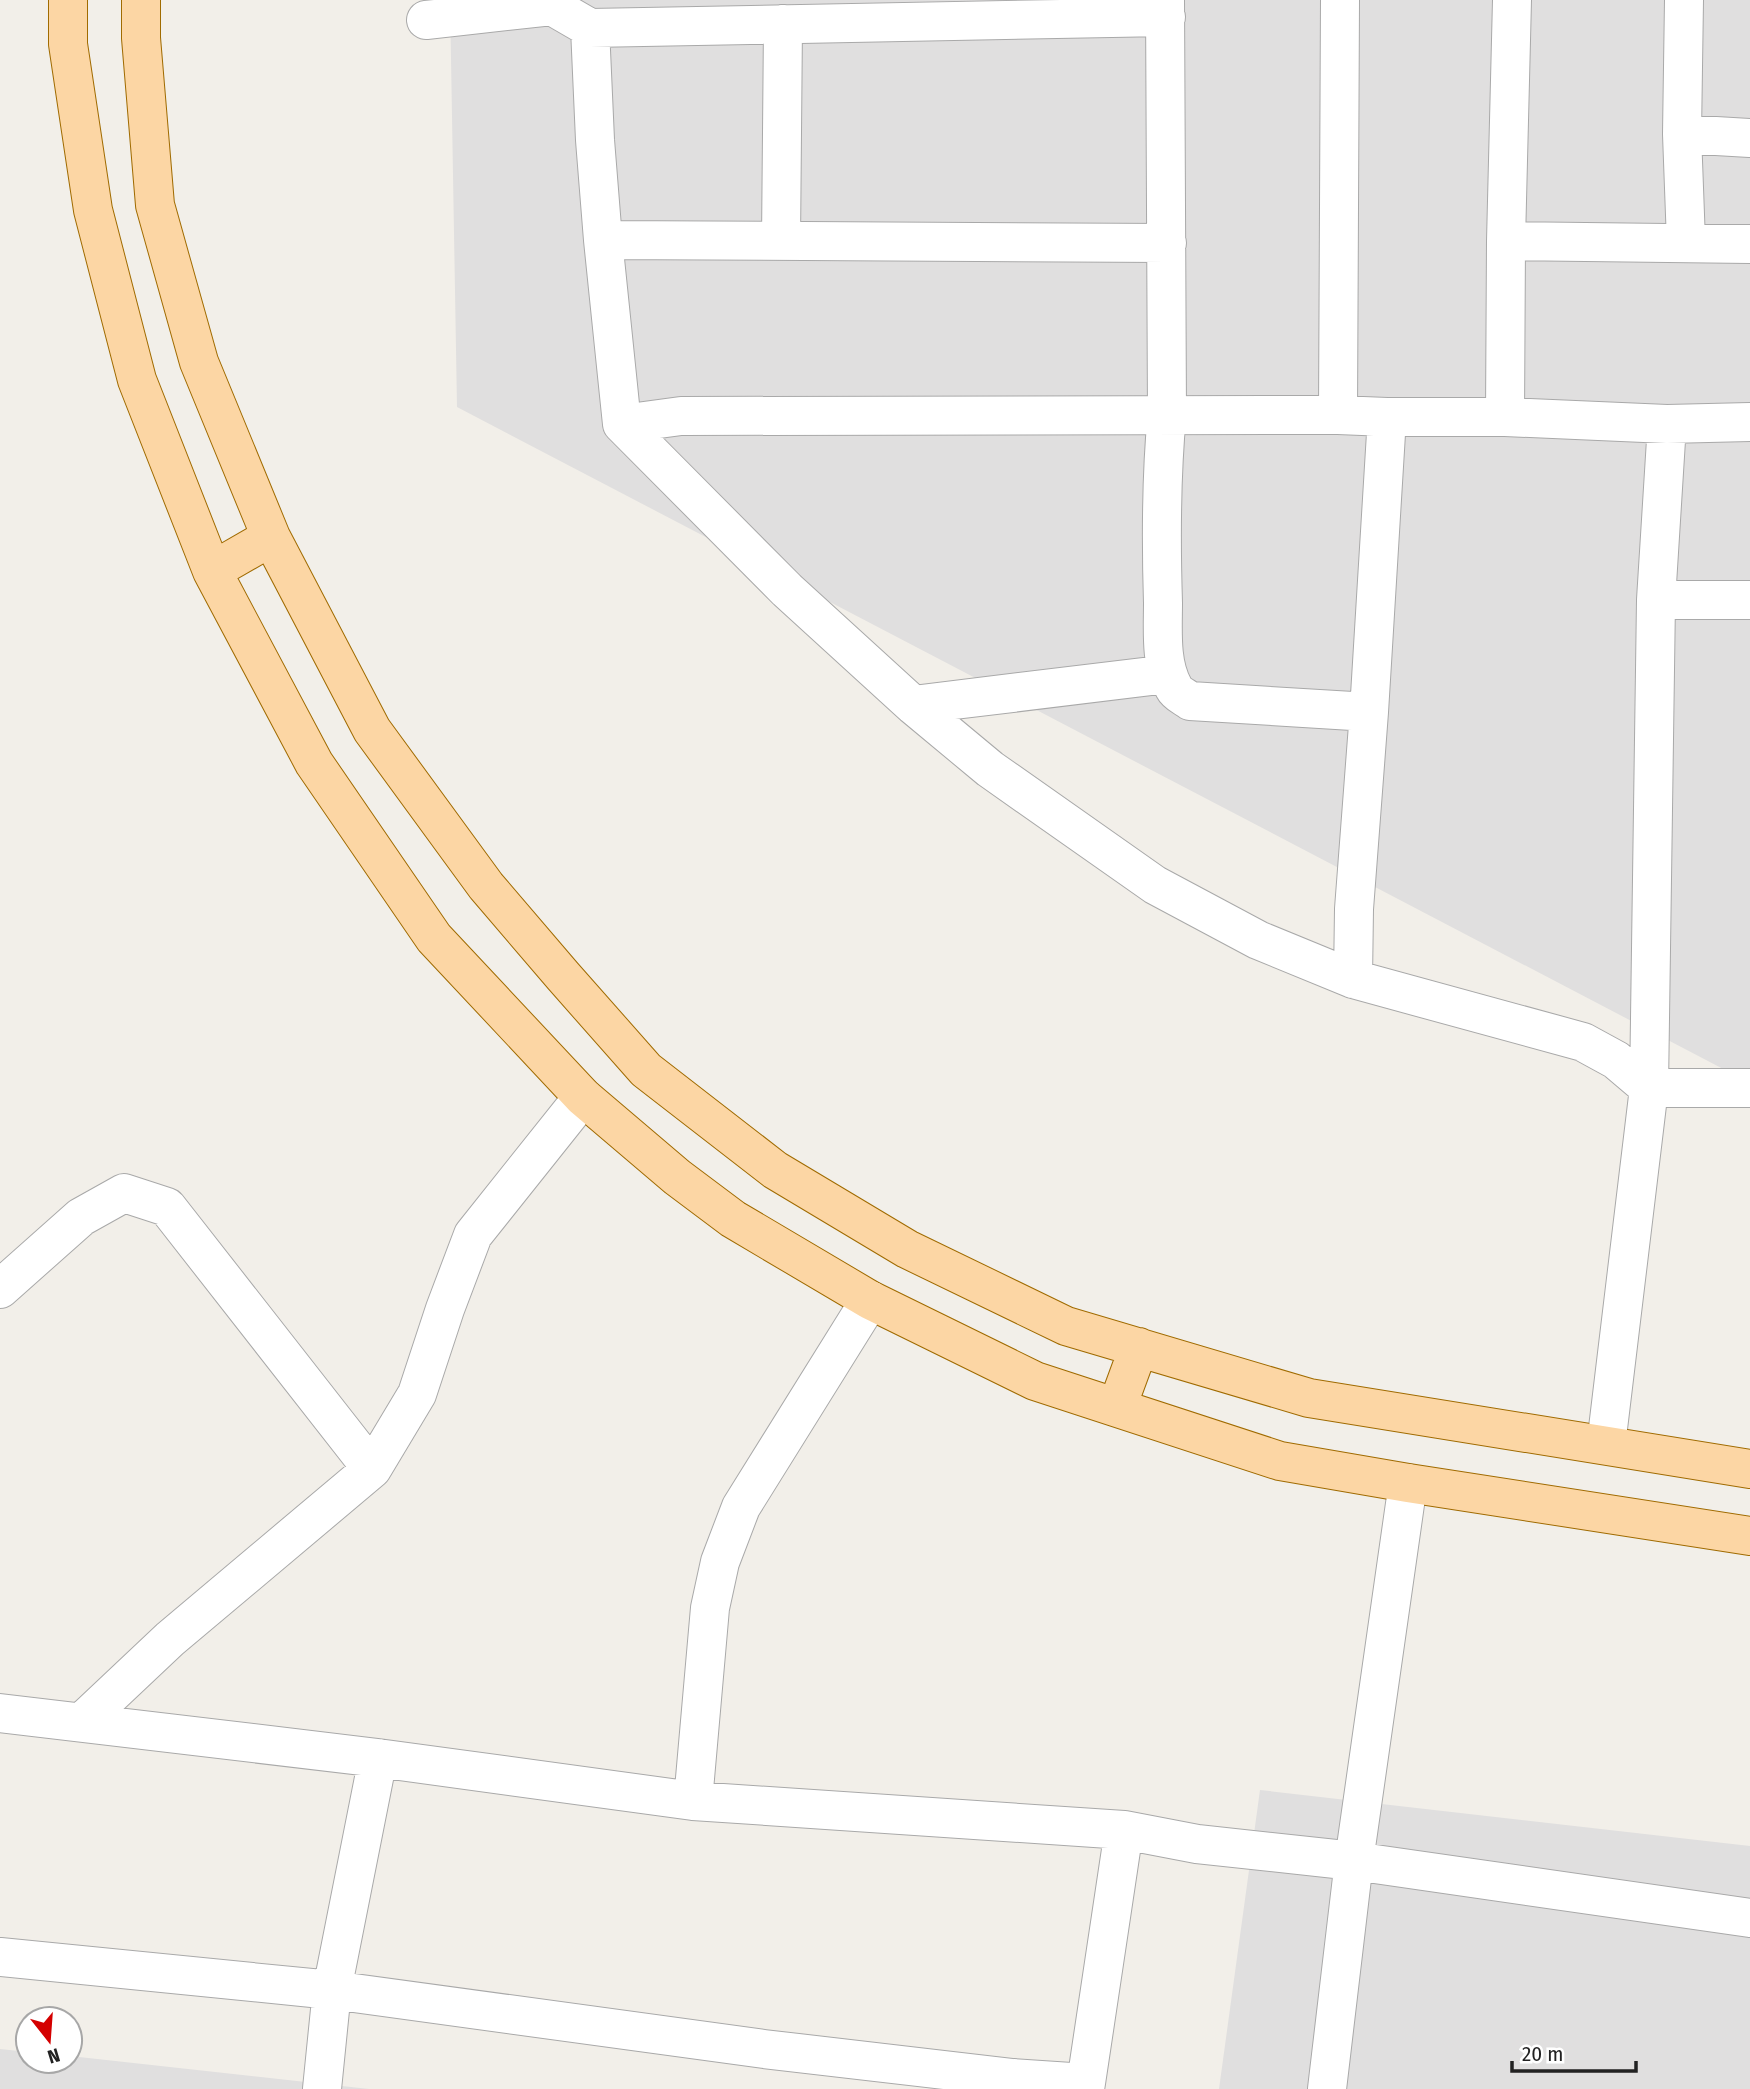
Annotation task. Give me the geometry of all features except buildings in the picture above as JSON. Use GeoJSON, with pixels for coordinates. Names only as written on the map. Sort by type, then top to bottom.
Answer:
{"type":"FeatureCollection","features":[{"type":"Feature","properties":{"kind":"main road"},"geometry":{"type":"LineString","coordinates":[[68,0],[68,44],[93,210],[137,380],[212,570],[314,763],[434,938],[583,1097],[677,1177],[733,1219],[870,1300],[1035,1381],[1280,1461],[1750,1536]]}},
{"type":"Feature","properties":{"kind":"main road"},"geometry":{"type":"LineString","coordinates":[[141,0],[141,38],[155,205],[199,362],[271,537],[372,730],[486,886],[646,1070],[775,1170],[907,1249],[1066,1326],[1309,1398],[1750,1469]]}},
{"type":"Feature","properties":{"kind":"main road"},"geometry":{"type":"LineString","coordinates":[[212,570],[271,537]]}},
{"type":"Feature","properties":{"kind":"main road"},"geometry":{"type":"LineString","coordinates":[[1117,1406],[1139,1348]]}},
{"type":"Feature","properties":{"kind":"street"},"geometry":{"type":"LineString","coordinates":[[1338,415],[1340,0]]}},
{"type":"Feature","properties":{"kind":"street"},"geometry":{"type":"LineString","coordinates":[[1505,417],[1512,0]]}},
{"type":"Feature","properties":{"kind":"street"},"geometry":{"type":"LineString","coordinates":[[1684,0],[1682,134],[1686,242]]}},
{"type":"Feature","properties":{"kind":"street"},"geometry":{"type":"LineString","coordinates":[[426,20],[552,3],[590,27],[783,24],[967,10],[1166,9],[1167,414],[1163,463],[1162,568],[1164,649],[1168,674],[1175,691],[1191,701],[1369,712]]}},
{"type":"Feature","properties":{"kind":"street"},"geometry":{"type":"LineString","coordinates":[[781,241],[783,24]]}},
{"type":"Feature","properties":{"kind":"street"},"geometry":{"type":"LineString","coordinates":[[590,27],[603,240],[622,424],[787,590],[912,705],[989,769],[1155,885],[1258,940],[1353,979],[1583,1042],[1616,1060],[1648,1088],[1750,1088]]}},
{"type":"Feature","properties":{"kind":"street"},"geometry":{"type":"LineString","coordinates":[[1682,134],[1750,138]]}},
{"type":"Feature","properties":{"kind":"street"},"geometry":{"type":"LineString","coordinates":[[603,240],[1167,243]]}},
{"type":"Feature","properties":{"kind":"street"},"geometry":{"type":"LineString","coordinates":[[1506,241],[1750,244]]}},
{"type":"Feature","properties":{"kind":"street"},"geometry":{"type":"LineString","coordinates":[[622,424],[681,416],[1167,414],[1505,417],[1667,424],[1750,422]]}},
{"type":"Feature","properties":{"kind":"street"},"geometry":{"type":"LineString","coordinates":[[1353,979],[1354,909],[1387,417]]}},
{"type":"Feature","properties":{"kind":"street"},"geometry":{"type":"LineString","coordinates":[[1606,1445],[1648,1088],[1656,600],[1667,424]]}},
{"type":"Feature","properties":{"kind":"street"},"geometry":{"type":"LineString","coordinates":[[1656,600],[1750,600]]}},
{"type":"Feature","properties":{"kind":"street"},"geometry":{"type":"LineString","coordinates":[[912,705],[1168,674]]}},
{"type":"Feature","properties":{"kind":"street"},"geometry":{"type":"LineString","coordinates":[[82,1722],[170,1639],[372,1469],[417,1394],[473,1235],[583,1097]]}},
{"type":"Feature","properties":{"kind":"street"},"geometry":{"type":"LineString","coordinates":[[0,1289],[80,1217],[124,1194],[167,1207],[372,1469]]}},
{"type":"Feature","properties":{"kind":"street"},"geometry":{"type":"LineString","coordinates":[[693,1801],[710,1608],[720,1562],[741,1507],[870,1300]]}},
{"type":"Feature","properties":{"kind":"street"},"geometry":{"type":"LineString","coordinates":[[1327,2089],[1354,1861],[1408,1483]]}},
{"type":"Feature","properties":{"kind":"street"},"geometry":{"type":"LineString","coordinates":[[0,1713],[378,1758],[693,1801],[1124,1830],[1197,1844],[1354,1861],[1750,1918]]}},
{"type":"Feature","properties":{"kind":"street"},"geometry":{"type":"LineString","coordinates":[[322,2089],[332,1990],[378,1758]]}},
{"type":"Feature","properties":{"kind":"street"},"geometry":{"type":"LineString","coordinates":[[0,1957],[332,1990],[778,2051],[1086,2086],[1124,1830]]}},
{"type":"Feature","properties":{"kind":"shaded area"},"geometry":{"type":"Polygon","coordinates":[[[450,0],[1750,0],[1750,1083],[457,407],[450,0]]]}},
{"type":"Feature","properties":{"kind":"shaded area"},"geometry":{"type":"Polygon","coordinates":[[[1260,1790],[1750,1846],[1750,2089],[1219,2089],[1260,1790]]]}},
{"type":"Feature","properties":{"kind":"shaded area"},"geometry":{"type":"Polygon","coordinates":[[[0,2049],[14,2050],[14,2075],[84,2075],[84,2058],[369,2089],[0,2089],[0,2049]]]}}]}
